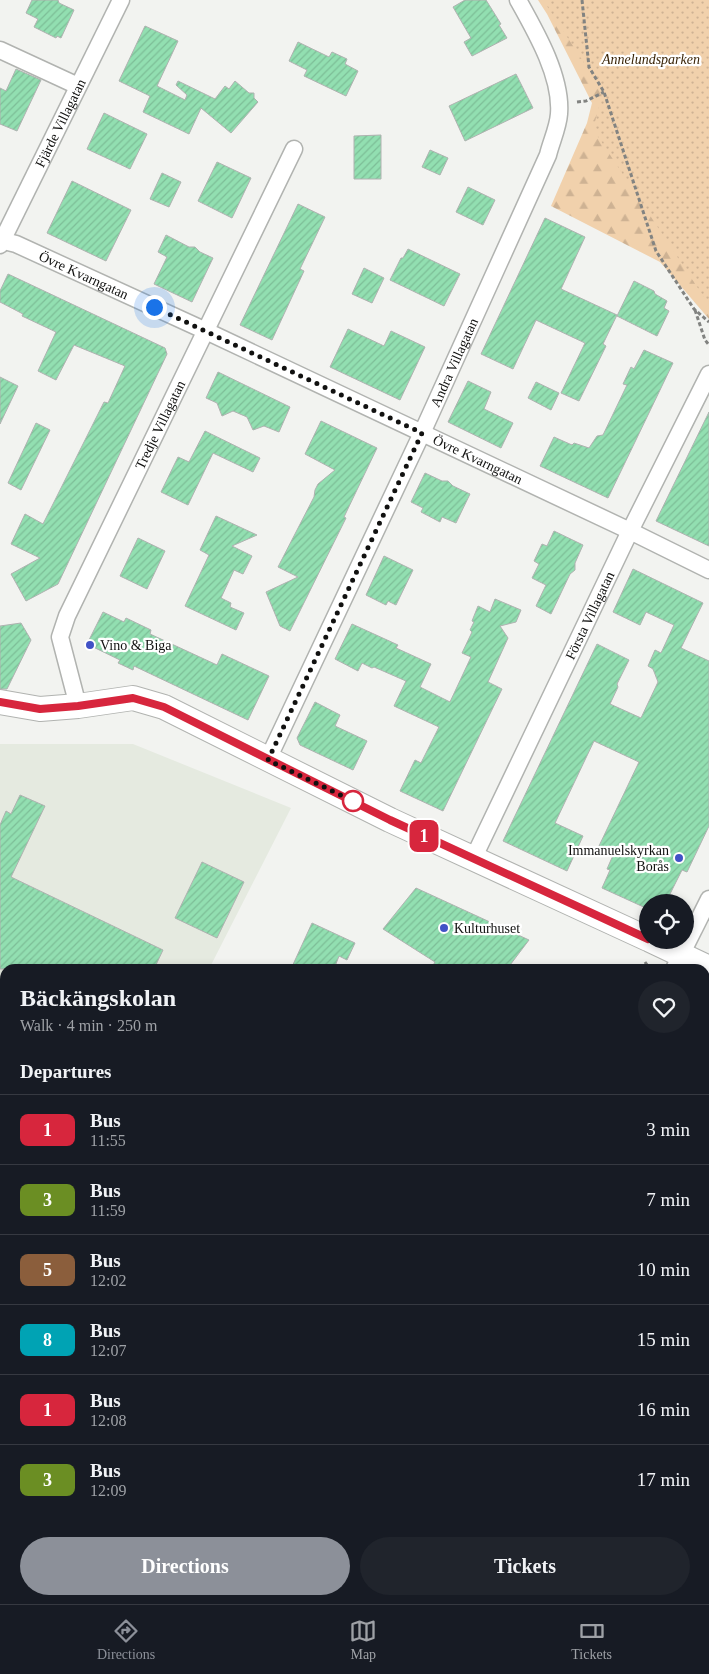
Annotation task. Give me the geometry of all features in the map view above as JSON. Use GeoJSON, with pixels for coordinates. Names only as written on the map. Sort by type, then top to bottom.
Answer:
{"type":"FeatureCollection","features":[{"type":"Feature","properties":{"kind":"street","name":"Fjärde Villagatan"},"geometry":{"type":"LineString","coordinates":[[1,242],[120,0]]}},
{"type":"Feature","properties":{"kind":"street","name":"Andra Villagatan"},"geometry":{"type":"LineString","coordinates":[[268,760],[422,433],[548,155],[559,116],[559,90],[549,62],[518,0]]}},
{"type":"Feature","properties":{"kind":"street"},"geometry":{"type":"LineString","coordinates":[[0,50],[78,86]]}},
{"type":"Feature","properties":{"kind":"street","name":"Tredje Villagatan"},"geometry":{"type":"LineString","coordinates":[[78,706],[60,637],[67,616],[294,150]]}},
{"type":"Feature","properties":{"kind":"street","name":"Övre Kvarngatan"},"geometry":{"type":"LineString","coordinates":[[1,242],[16,244],[206,330],[709,570]]}},
{"type":"Feature","properties":{"kind":"street","name":"Första Villagatan"},"geometry":{"type":"LineString","coordinates":[[473,859],[630,531],[709,374]]}},
{"type":"Feature","properties":{"kind":"street"},"geometry":{"type":"LineString","coordinates":[[0,702],[40,709],[133,698],[164,707],[268,760],[473,859],[639,934]]}},
{"type":"Feature","properties":{"kind":"street"},"geometry":{"type":"LineString","coordinates":[[678,961],[709,899]]}},
{"type":"Feature","properties":{"kind":"street"},"geometry":{"type":"LineString","coordinates":[[662,949],[678,961],[691,964]]}},
{"type":"Feature","properties":{"kind":"path"},"geometry":{"type":"LineString","coordinates":[[582,0],[589,66],[604,92],[656,251],[695,310],[705,340],[709,345]]}},
{"type":"Feature","properties":{"kind":"path"},"geometry":{"type":"LineString","coordinates":[[559,102],[586,101],[604,92]]}},
{"type":"Feature","properties":{"kind":"path"},"geometry":{"type":"LineString","coordinates":[[695,310],[709,322]]}},
{"type":"Feature","properties":{"kind":"shaded area"},"geometry":{"type":"Polygon","coordinates":[[[0,744],[133,744],[291,808],[212,964],[0,964],[0,744]]]}},
{"type":"Feature","properties":{"kind":"green space","name":"Annelundsparken"},"geometry":{"type":"Polygon","coordinates":[[[538,0],[709,0],[709,319],[660,262],[551,206],[587,123],[592,103],[538,0]]]}},
{"type":"Feature","properties":{"kind":"green space","name":"Annelundsparken"},"geometry":{"type":"Polygon","coordinates":[[[543,0],[709,0],[709,305],[593,129],[603,92],[543,0]]]}},
{"type":"Feature","properties":{"kind":"building"},"geometry":{"type":"Polygon","coordinates":[[[32,0],[58,0],[59,3],[74,10],[61,38],[57,36],[56,38],[34,27],[38,19],[26,13],[32,0]]]}},
{"type":"Feature","properties":{"kind":"building"},"geometry":{"type":"Polygon","coordinates":[[[465,0],[486,0],[501,24],[499,25],[507,38],[472,56],[464,42],[471,38],[453,7],[465,0]]]}},
{"type":"Feature","properties":{"kind":"building"},"geometry":{"type":"Polygon","coordinates":[[[145,26],[178,41],[157,86],[185,100],[187,95],[176,85],[178,81],[215,99],[225,86],[229,89],[235,81],[249,93],[254,93],[254,98],[258,102],[231,133],[201,108],[189,134],[143,112],[150,96],[119,81],[145,26]]]}},
{"type":"Feature","properties":{"kind":"building"},"geometry":{"type":"Polygon","coordinates":[[[298,42],[329,57],[332,52],[347,59],[345,64],[358,71],[346,96],[304,76],[307,70],[289,61],[298,42]]]}},
{"type":"Feature","properties":{"kind":"building"},"geometry":{"type":"Polygon","coordinates":[[[16,69],[41,80],[17,131],[0,124],[0,88],[6,91],[16,69]]]}},
{"type":"Feature","properties":{"kind":"building"},"geometry":{"type":"Polygon","coordinates":[[[516,74],[533,108],[465,141],[449,106],[516,74]]]}},
{"type":"Feature","properties":{"kind":"building"},"geometry":{"type":"Polygon","coordinates":[[[104,113],[147,134],[130,169],[87,149],[104,113]]]}},
{"type":"Feature","properties":{"kind":"building"},"geometry":{"type":"Polygon","coordinates":[[[381,135],[381,179],[354,179],[354,136],[381,135]]]}},
{"type":"Feature","properties":{"kind":"building"},"geometry":{"type":"Polygon","coordinates":[[[430,150],[448,158],[440,175],[422,167],[430,150]]]}},
{"type":"Feature","properties":{"kind":"building"},"geometry":{"type":"Polygon","coordinates":[[[217,162],[251,178],[232,218],[198,201],[217,162]]]}},
{"type":"Feature","properties":{"kind":"building"},"geometry":{"type":"Polygon","coordinates":[[[162,173],[181,182],[169,207],[150,199],[162,173]]]}},
{"type":"Feature","properties":{"kind":"building"},"geometry":{"type":"Polygon","coordinates":[[[72,181],[131,210],[106,261],[47,233],[72,181]]]}},
{"type":"Feature","properties":{"kind":"building"},"geometry":{"type":"Polygon","coordinates":[[[468,187],[495,200],[483,225],[456,212],[468,187]]]}},
{"type":"Feature","properties":{"kind":"building"},"geometry":{"type":"Polygon","coordinates":[[[298,204],[325,217],[300,269],[304,271],[272,340],[240,325],[298,204]]]}},
{"type":"Feature","properties":{"kind":"building"},"geometry":{"type":"Polygon","coordinates":[[[545,218],[585,237],[561,289],[617,315],[603,344],[606,346],[579,401],[561,393],[585,343],[536,320],[513,369],[481,354],[545,218]]]}},
{"type":"Feature","properties":{"kind":"building"},"geometry":{"type":"Polygon","coordinates":[[[166,235],[189,247],[195,247],[200,252],[213,258],[192,302],[154,284],[167,257],[158,252],[166,235]]]}},
{"type":"Feature","properties":{"kind":"building"},"geometry":{"type":"Polygon","coordinates":[[[408,249],[460,274],[444,306],[390,280],[401,258],[403,258],[408,249]]]}},
{"type":"Feature","properties":{"kind":"building"},"geometry":{"type":"Polygon","coordinates":[[[364,268],[384,278],[372,303],[352,294],[364,268]]]}},
{"type":"Feature","properties":{"kind":"building"},"geometry":{"type":"Polygon","coordinates":[[[8,274],[165,348],[167,354],[58,584],[26,601],[11,574],[40,558],[11,544],[25,514],[43,524],[104,402],[108,403],[125,366],[74,345],[56,380],[38,371],[56,332],[22,316],[23,314],[0,302],[0,291],[8,274]]]}},
{"type":"Feature","properties":{"kind":"building"},"geometry":{"type":"Polygon","coordinates":[[[634,281],[654,291],[655,294],[667,301],[664,308],[669,311],[657,336],[617,316],[634,281]]]}},
{"type":"Feature","properties":{"kind":"building"},"geometry":{"type":"Polygon","coordinates":[[[348,329],[384,346],[391,331],[425,347],[400,400],[330,367],[348,329]]]}},
{"type":"Feature","properties":{"kind":"building"},"geometry":{"type":"Polygon","coordinates":[[[644,350],[673,363],[608,498],[540,466],[554,437],[572,445],[574,443],[589,448],[597,436],[603,435],[627,385],[623,384],[631,367],[634,369],[644,350]]]}},
{"type":"Feature","properties":{"kind":"building"},"geometry":{"type":"Polygon","coordinates":[[[218,372],[290,407],[279,432],[264,426],[253,430],[247,417],[233,411],[222,416],[217,403],[206,398],[218,372]]]}},
{"type":"Feature","properties":{"kind":"building"},"geometry":{"type":"Polygon","coordinates":[[[0,377],[18,386],[0,424],[0,377]]]}},
{"type":"Feature","properties":{"kind":"building"},"geometry":{"type":"Polygon","coordinates":[[[468,381],[491,392],[484,409],[513,423],[501,448],[448,422],[468,381]]]}},
{"type":"Feature","properties":{"kind":"building"},"geometry":{"type":"Polygon","coordinates":[[[536,382],[559,393],[551,410],[528,398],[536,382]]]}},
{"type":"Feature","properties":{"kind":"building"},"geometry":{"type":"Polygon","coordinates":[[[709,412],[709,546],[656,521],[709,412]]]}},
{"type":"Feature","properties":{"kind":"building"},"geometry":{"type":"Polygon","coordinates":[[[321,421],[377,448],[344,517],[346,518],[290,631],[280,626],[266,592],[298,577],[278,567],[314,497],[318,484],[335,470],[305,454],[321,421]]]}},
{"type":"Feature","properties":{"kind":"building"},"geometry":{"type":"Polygon","coordinates":[[[36,423],[50,430],[21,490],[8,483],[36,423]]]}},
{"type":"Feature","properties":{"kind":"building"},"geometry":{"type":"Polygon","coordinates":[[[205,431],[260,458],[253,472],[213,453],[188,505],[161,492],[178,457],[189,462],[205,431]]]}},
{"type":"Feature","properties":{"kind":"building"},"geometry":{"type":"Polygon","coordinates":[[[425,473],[442,481],[448,481],[453,486],[470,494],[456,523],[442,517],[440,522],[421,512],[423,508],[411,502],[425,473]]]}},
{"type":"Feature","properties":{"kind":"building"},"geometry":{"type":"Polygon","coordinates":[[[216,516],[257,535],[232,546],[252,556],[243,574],[234,570],[221,598],[231,603],[230,607],[244,613],[236,630],[185,606],[209,555],[200,550],[216,516]]]}},
{"type":"Feature","properties":{"kind":"building"},"geometry":{"type":"Polygon","coordinates":[[[554,531],[583,545],[575,563],[575,570],[570,574],[551,614],[536,606],[546,585],[532,578],[539,564],[534,561],[542,544],[547,546],[554,531]]]}},
{"type":"Feature","properties":{"kind":"building"},"geometry":{"type":"Polygon","coordinates":[[[138,538],[165,551],[147,589],[120,576],[138,538]]]}},
{"type":"Feature","properties":{"kind":"building"},"geometry":{"type":"Polygon","coordinates":[[[384,556],[413,570],[396,605],[388,601],[386,605],[366,595],[384,556]]]}},
{"type":"Feature","properties":{"kind":"building"},"geometry":{"type":"Polygon","coordinates":[[[633,569],[703,603],[681,648],[709,661],[709,826],[687,872],[682,870],[670,894],[639,894],[639,905],[602,888],[610,870],[607,869],[614,853],[599,846],[639,762],[594,741],[555,823],[583,836],[567,871],[503,841],[597,644],[629,660],[617,684],[618,687],[610,704],[641,718],[658,682],[653,669],[648,666],[655,650],[661,653],[674,625],[646,612],[640,625],[613,612],[633,569]]]}},
{"type":"Feature","properties":{"kind":"building"},"geometry":{"type":"Polygon","coordinates":[[[495,599],[521,610],[516,622],[500,626],[508,638],[488,682],[502,689],[443,811],[400,791],[415,760],[421,763],[439,727],[394,706],[406,681],[362,663],[358,671],[335,659],[352,624],[398,645],[396,648],[431,664],[420,687],[450,702],[471,657],[462,653],[472,632],[470,630],[474,622],[472,621],[478,606],[490,612],[495,599]]]}},
{"type":"Feature","properties":{"kind":"building"},"geometry":{"type":"Polygon","coordinates":[[[103,612],[124,622],[126,618],[151,630],[150,634],[217,665],[222,654],[269,676],[248,720],[134,666],[133,670],[118,663],[120,660],[87,644],[103,612]]]}},
{"type":"Feature","properties":{"kind":"building"},"geometry":{"type":"Polygon","coordinates":[[[21,623],[31,640],[7,689],[0,689],[0,626],[21,623]]]}},
{"type":"Feature","properties":{"kind":"building"},"geometry":{"type":"Polygon","coordinates":[[[315,702],[340,715],[335,726],[367,741],[353,770],[300,745],[297,738],[315,702]]]}},
{"type":"Feature","properties":{"kind":"building"},"geometry":{"type":"Polygon","coordinates":[[[20,795],[45,806],[11,877],[163,950],[156,964],[0,964],[0,825],[6,811],[11,814],[20,795]]]}},
{"type":"Feature","properties":{"kind":"building"},"geometry":{"type":"Polygon","coordinates":[[[202,862],[244,882],[217,938],[175,918],[202,862]]]}},
{"type":"Feature","properties":{"kind":"building","name":"Kulturhuset"},"geometry":{"type":"Polygon","coordinates":[[[416,888],[529,940],[511,964],[434,964],[435,962],[383,929],[416,888]]]}},
{"type":"Feature","properties":{"kind":"building"},"geometry":{"type":"Polygon","coordinates":[[[312,923],[355,943],[347,960],[339,956],[336,964],[293,964],[312,923]]]}},
{"type":"Feature","properties":{"kind":"bus line","name":"1"},"geometry":{"type":"LineString","coordinates":[[0,702],[40,709],[133,698],[164,707],[390,820],[639,935]]}},
{"type":"Feature","properties":{"kind":"place","name":"Vino & Biga"},"geometry":{"type":"Point","coordinates":[90,645]}},
{"type":"Feature","properties":{"kind":"place","name":"Immanuelskyrkan Borås"},"geometry":{"type":"Point","coordinates":[679,858]}},
{"type":"Feature","properties":{"kind":"place","name":"Kulturhuset"},"geometry":{"type":"Point","coordinates":[444,928]}},
{"type":"Feature","properties":{"kind":"route"},"geometry":{"type":"LineString","coordinates":[[154,307],[422,433],[268,760],[353,801]]}}]}
